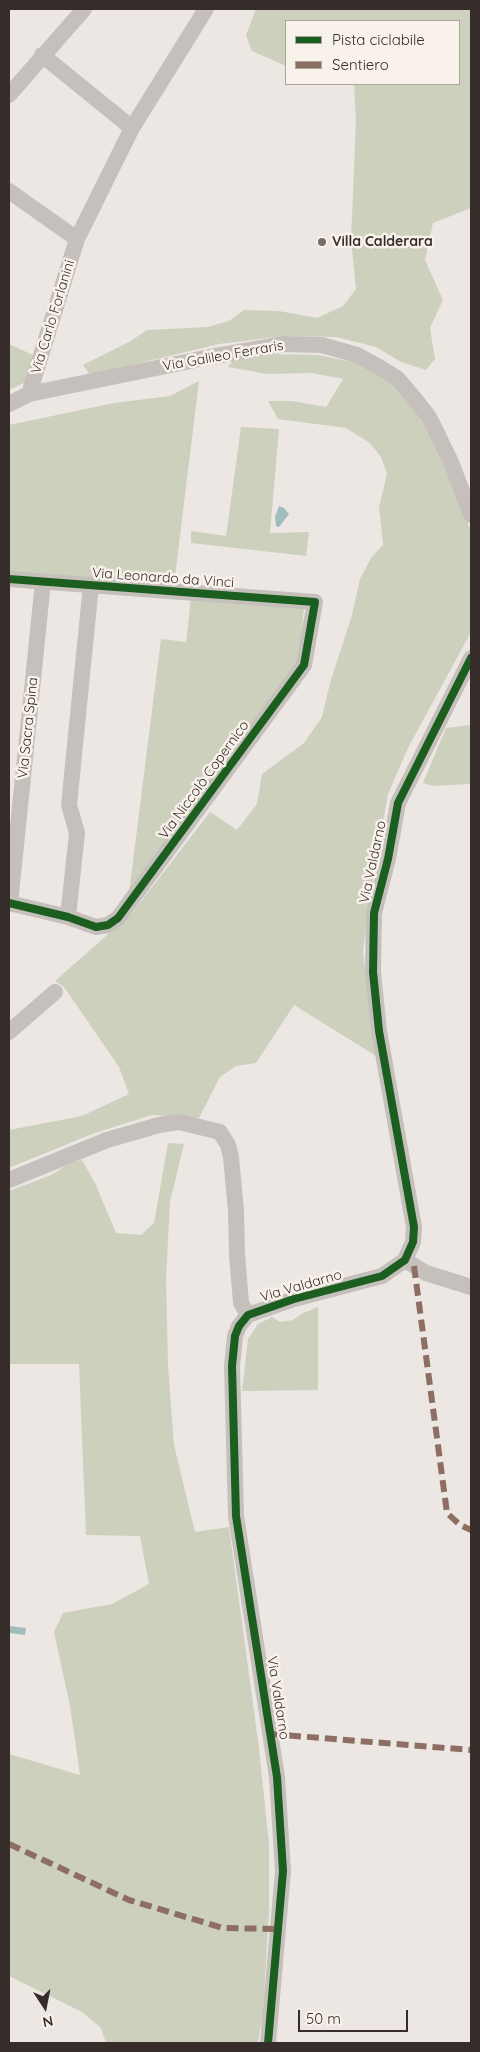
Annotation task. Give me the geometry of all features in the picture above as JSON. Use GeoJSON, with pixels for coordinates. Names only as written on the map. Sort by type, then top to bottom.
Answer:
{"type":"FeatureCollection","features":[{"type":"Feature","properties":{"kind":"street"},"geometry":{"type":"LineString","coordinates":[[9,95],[84,9]]}},
{"type":"Feature","properties":{"kind":"street","name":"Via Carlo Forlanini"},"geometry":{"type":"LineString","coordinates":[[29,394],[77,239],[132,128],[206,9]]}},
{"type":"Feature","properties":{"kind":"street"},"geometry":{"type":"LineString","coordinates":[[42,56],[132,128]]}},
{"type":"Feature","properties":{"kind":"street"},"geometry":{"type":"LineString","coordinates":[[9,191],[77,239]]}},
{"type":"Feature","properties":{"kind":"street","name":"Via Galileo Ferraris"},"geometry":{"type":"LineString","coordinates":[[9,404],[29,394],[284,344],[322,345],[357,355],[397,378],[429,417],[451,462],[471,515]]}},
{"type":"Feature","properties":{"kind":"street","name":"Via Leonardo da Vinci"},"geometry":{"type":"LineString","coordinates":[[9,579],[315,602]]}},
{"type":"Feature","properties":{"kind":"street","name":"Via Sacra Spina"},"geometry":{"type":"LineString","coordinates":[[9,903],[43,582]]}},
{"type":"Feature","properties":{"kind":"street"},"geometry":{"type":"LineString","coordinates":[[68,917],[77,846],[77,833],[69,805],[91,585]]}},
{"type":"Feature","properties":{"kind":"street","name":"Via Niccolò Copernico"},"geometry":{"type":"LineString","coordinates":[[9,903],[68,917],[96,927],[108,925],[118,918],[304,665],[315,602]]}},
{"type":"Feature","properties":{"kind":"street","name":"Via Valdarno"},"geometry":{"type":"LineString","coordinates":[[268,2043],[283,1871],[277,1777],[236,1516],[232,1366],[235,1336],[239,1326],[248,1315],[294,1299],[382,1276],[405,1260],[413,1242],[414,1227],[379,1031],[373,972],[374,913],[388,859],[398,803],[471,658]]}},
{"type":"Feature","properties":{"kind":"street"},"geometry":{"type":"LineString","coordinates":[[9,1032],[55,992]]}},
{"type":"Feature","properties":{"kind":"street"},"geometry":{"type":"LineString","coordinates":[[9,1180],[107,1140],[159,1125],[179,1122],[220,1132],[228,1145],[231,1158],[241,1303],[248,1315]]}},
{"type":"Feature","properties":{"kind":"street"},"geometry":{"type":"LineString","coordinates":[[405,1260],[426,1273],[471,1287]]}},
{"type":"Feature","properties":{"kind":"green space"},"geometry":{"type":"Polygon","coordinates":[[[256,9],[471,9],[471,208],[433,223],[425,260],[443,300],[430,328],[435,359],[426,370],[401,362],[376,347],[336,337],[284,336],[219,344],[90,375],[83,365],[129,342],[147,330],[207,327],[229,321],[244,310],[279,311],[317,318],[343,306],[356,289],[351,240],[356,121],[354,85],[460,85],[460,20],[285,20],[285,66],[252,51],[246,35],[256,9]]]}},
{"type":"Feature","properties":{"kind":"green space"},"geometry":{"type":"Polygon","coordinates":[[[9,344],[33,355],[28,381],[9,390],[9,344]]]}},
{"type":"Feature","properties":{"kind":"green space"},"geometry":{"type":"Polygon","coordinates":[[[267,354],[318,355],[362,364],[391,381],[413,406],[435,444],[471,531],[471,632],[408,748],[388,794],[368,908],[363,952],[376,1056],[294,1005],[256,1063],[236,1066],[220,1077],[199,1118],[152,1115],[92,1134],[9,1168],[9,1130],[82,1116],[129,1094],[119,1067],[64,987],[55,981],[132,913],[210,812],[237,830],[257,804],[262,774],[304,743],[322,717],[330,683],[352,615],[360,579],[371,558],[383,545],[379,507],[387,474],[381,457],[370,443],[346,428],[278,419],[268,401],[292,401],[326,407],[343,379],[312,373],[267,374],[228,367],[235,357],[267,354]]]}},
{"type":"Feature","properties":{"kind":"green space"},"geometry":{"type":"Polygon","coordinates":[[[199,381],[174,585],[9,575],[9,425],[114,403],[170,396],[199,381]]]}},
{"type":"Feature","properties":{"kind":"green space"},"geometry":{"type":"Polygon","coordinates":[[[241,427],[279,429],[270,533],[309,532],[306,556],[191,543],[191,531],[226,536],[241,427]]]}},
{"type":"Feature","properties":{"kind":"green space"},"geometry":{"type":"Polygon","coordinates":[[[191,598],[304,607],[299,663],[129,893],[161,639],[186,642],[191,598]]]}},
{"type":"Feature","properties":{"kind":"green space"},"geometry":{"type":"Polygon","coordinates":[[[471,725],[471,784],[433,786],[423,783],[446,728],[471,725]]]}},
{"type":"Feature","properties":{"kind":"green space"},"geometry":{"type":"Polygon","coordinates":[[[168,1143],[184,1144],[170,1202],[166,1279],[168,1366],[174,1445],[195,1532],[229,1527],[259,1748],[269,1844],[269,1913],[263,2013],[258,2043],[106,2043],[101,2028],[82,2012],[9,1976],[9,1754],[80,1775],[70,1706],[54,1632],[63,1613],[112,1604],[149,1584],[140,1536],[86,1535],[79,1364],[9,1364],[9,1191],[51,1175],[70,1163],[82,1160],[95,1183],[116,1233],[141,1235],[154,1223],[168,1143]]]}},
{"type":"Feature","properties":{"kind":"green space"},"geometry":{"type":"Polygon","coordinates":[[[318,1307],[318,1390],[242,1391],[248,1339],[258,1324],[272,1317],[280,1322],[293,1320],[301,1314],[318,1307]]]}},
{"type":"Feature","properties":{"kind":"water"},"geometry":{"type":"Polygon","coordinates":[[[279,506],[284,508],[289,514],[279,527],[276,526],[275,517],[279,506]]]}},
{"type":"Feature","properties":{"kind":"water"},"geometry":{"type":"Polygon","coordinates":[[[9,1626],[26,1628],[25,1635],[9,1633],[9,1626]]]}},
{"type":"Feature","properties":{"kind":"marked path"},"geometry":{"type":"LineString","coordinates":[[414,1266],[447,1513],[460,1525],[471,1530]]}},
{"type":"Feature","properties":{"kind":"marked path"},"geometry":{"type":"LineString","coordinates":[[271,1734],[471,1750]]}},
{"type":"Feature","properties":{"kind":"marked path"},"geometry":{"type":"LineString","coordinates":[[9,1844],[129,1900],[223,1928],[279,1929]]}},
{"type":"Feature","properties":{"kind":"cycle path"},"geometry":{"type":"LineString","coordinates":[[9,579],[315,602],[304,665],[118,918],[108,925],[96,927],[68,917],[9,903]]}},
{"type":"Feature","properties":{"kind":"cycle path"},"geometry":{"type":"LineString","coordinates":[[268,2043],[283,1871],[277,1777],[236,1516],[232,1366],[235,1336],[239,1326],[248,1315],[294,1299],[382,1276],[405,1260],[413,1242],[414,1227],[379,1031],[373,972],[374,913],[388,859],[398,803],[471,658]]}},
{"type":"Feature","properties":{"kind":"place","name":"Villa Calderara"},"geometry":{"type":"Point","coordinates":[322,242]}}]}
